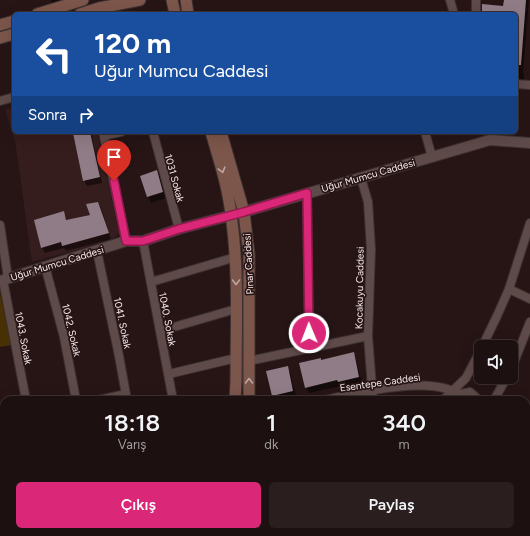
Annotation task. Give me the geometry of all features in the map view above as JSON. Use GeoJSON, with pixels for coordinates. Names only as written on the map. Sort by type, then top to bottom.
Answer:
{"type":"FeatureCollection","features":[{"type":"Feature","properties":{"kind":"main road"},"geometry":{"type":"LineString","coordinates":[[43,12],[71,2],[84,0]]}},
{"type":"Feature","properties":{"kind":"main road"},"geometry":{"type":"LineString","coordinates":[[86,12],[140,0]]}},
{"type":"Feature","properties":{"kind":"main road"},"geometry":{"type":"LineString","coordinates":[[172,0],[175,12]]}},
{"type":"Feature","properties":{"kind":"main road"},"geometry":{"type":"LineString","coordinates":[[186,0],[188,12]]}},
{"type":"Feature","properties":{"kind":"main road"},"geometry":{"type":"LineString","coordinates":[[0,25],[12,22]]}},
{"type":"Feature","properties":{"kind":"main road"},"geometry":{"type":"LineString","coordinates":[[0,38],[12,35]]}},
{"type":"Feature","properties":{"kind":"main road","name":"Pınar Caddesi"},"geometry":{"type":"LineString","coordinates":[[212,134],[227,188],[236,257],[235,396]]}},
{"type":"Feature","properties":{"kind":"main road","name":"Pınar Caddesi"},"geometry":{"type":"LineString","coordinates":[[222,134],[244,212],[249,254],[249,396]]}},
{"type":"Feature","properties":{"kind":"street"},"geometry":{"type":"LineString","coordinates":[[450,0],[453,12]]}},
{"type":"Feature","properties":{"kind":"street"},"geometry":{"type":"LineString","coordinates":[[476,0],[476,12]]}},
{"type":"Feature","properties":{"kind":"street"},"geometry":{"type":"LineString","coordinates":[[518,84],[530,85]]}},
{"type":"Feature","properties":{"kind":"street"},"geometry":{"type":"LineString","coordinates":[[0,101],[12,98]]}},
{"type":"Feature","properties":{"kind":"street"},"geometry":{"type":"LineString","coordinates":[[104,134],[126,241]]}},
{"type":"Feature","properties":{"kind":"street","name":"1031 Sokak"},"geometry":{"type":"LineString","coordinates":[[154,134],[179,229]]}},
{"type":"Feature","properties":{"kind":"street"},"geometry":{"type":"LineString","coordinates":[[426,134],[432,157]]}},
{"type":"Feature","properties":{"kind":"street","name":"Uğur Mumcu Caddesi"},"geometry":{"type":"LineString","coordinates":[[4,280],[126,241],[143,241],[179,229],[244,212],[432,157],[489,136],[530,143]]}},
{"type":"Feature","properties":{"kind":"street","name":"Kocakuyu Caddesi"},"geometry":{"type":"LineString","coordinates":[[361,178],[368,202],[370,249],[368,336],[373,396]]}},
{"type":"Feature","properties":{"kind":"street"},"geometry":{"type":"LineString","coordinates":[[307,193],[310,349]]}},
{"type":"Feature","properties":{"kind":"street"},"geometry":{"type":"LineString","coordinates":[[485,340],[509,289],[530,223]]}},
{"type":"Feature","properties":{"kind":"street","name":"1043. Sokak"},"geometry":{"type":"LineString","coordinates":[[0,225],[4,280],[25,396]]}},
{"type":"Feature","properties":{"kind":"street","name":"1040. Sokak"},"geometry":{"type":"LineString","coordinates":[[143,241],[172,396]]}},
{"type":"Feature","properties":{"kind":"street","name":"1041. Sokak"},"geometry":{"type":"LineString","coordinates":[[97,251],[127,396]]}},
{"type":"Feature","properties":{"kind":"street"},"geometry":{"type":"LineString","coordinates":[[151,282],[236,257]]}},
{"type":"Feature","properties":{"kind":"street","name":"1042. Sokak"},"geometry":{"type":"LineString","coordinates":[[46,266],[64,337],[75,396]]}},
{"type":"Feature","properties":{"kind":"street"},"geometry":{"type":"LineString","coordinates":[[509,289],[530,299]]}},
{"type":"Feature","properties":{"kind":"street"},"geometry":{"type":"LineString","coordinates":[[160,331],[236,308]]}},
{"type":"Feature","properties":{"kind":"street"},"geometry":{"type":"LineString","coordinates":[[518,352],[530,322]]}},
{"type":"Feature","properties":{"kind":"street"},"geometry":{"type":"LineString","coordinates":[[249,362],[368,336]]}},
{"type":"Feature","properties":{"kind":"street"},"geometry":{"type":"LineString","coordinates":[[169,374],[236,358]]}},
{"type":"Feature","properties":{"kind":"street"},"geometry":{"type":"LineString","coordinates":[[447,396],[466,378],[474,362]]}},
{"type":"Feature","properties":{"kind":"street"},"geometry":{"type":"LineString","coordinates":[[496,396],[503,384]]}},
{"type":"Feature","properties":{"kind":"street","name":"Esentepe Caddesi"},"geometry":{"type":"LineString","coordinates":[[346,396],[416,385],[437,386],[462,396]]}},
{"type":"Feature","properties":{"kind":"street","name":"Esentepe Caddesi"},"geometry":{"type":"LineString","coordinates":[[465,396],[470,392],[474,396]]}},
{"type":"Feature","properties":{"kind":"shaded area"},"geometry":{"type":"Polygon","coordinates":[[[12,108],[12,131],[5,110],[12,108]]]}},
{"type":"Feature","properties":{"kind":"shaded area"},"geometry":{"type":"Polygon","coordinates":[[[13,134],[97,134],[119,233],[112,240],[32,262],[13,134]]]}},
{"type":"Feature","properties":{"kind":"shaded area"},"geometry":{"type":"Polygon","coordinates":[[[0,292],[11,345],[0,347],[0,292]]]}},
{"type":"Feature","properties":{"kind":"building"},"geometry":{"type":"Polygon","coordinates":[[[504,0],[526,0],[521,65],[518,65],[518,12],[482,12],[482,4],[503,6],[504,0]]]}},
{"type":"Feature","properties":{"kind":"building"},"geometry":{"type":"Polygon","coordinates":[[[73,134],[90,134],[100,177],[83,181],[73,134]]]}},
{"type":"Feature","properties":{"kind":"building"},"geometry":{"type":"Polygon","coordinates":[[[157,170],[163,192],[147,197],[140,176],[157,170]]]}},
{"type":"Feature","properties":{"kind":"building"},"geometry":{"type":"Polygon","coordinates":[[[98,202],[109,233],[62,246],[61,242],[41,248],[34,220],[64,211],[66,220],[90,215],[86,204],[98,202]]]}},
{"type":"Feature","properties":{"kind":"building"},"geometry":{"type":"Polygon","coordinates":[[[354,352],[359,377],[338,382],[337,380],[305,388],[299,363],[321,358],[321,360],[354,352]]]}},
{"type":"Feature","properties":{"kind":"building"},"geometry":{"type":"Polygon","coordinates":[[[288,366],[293,391],[272,396],[266,371],[288,366]]]}},
{"type":"Feature","properties":{"kind":"route"},"geometry":{"type":"LineString","coordinates":[[114,181],[126,241],[143,241],[179,229],[244,212],[307,193],[309,333]]}}]}
